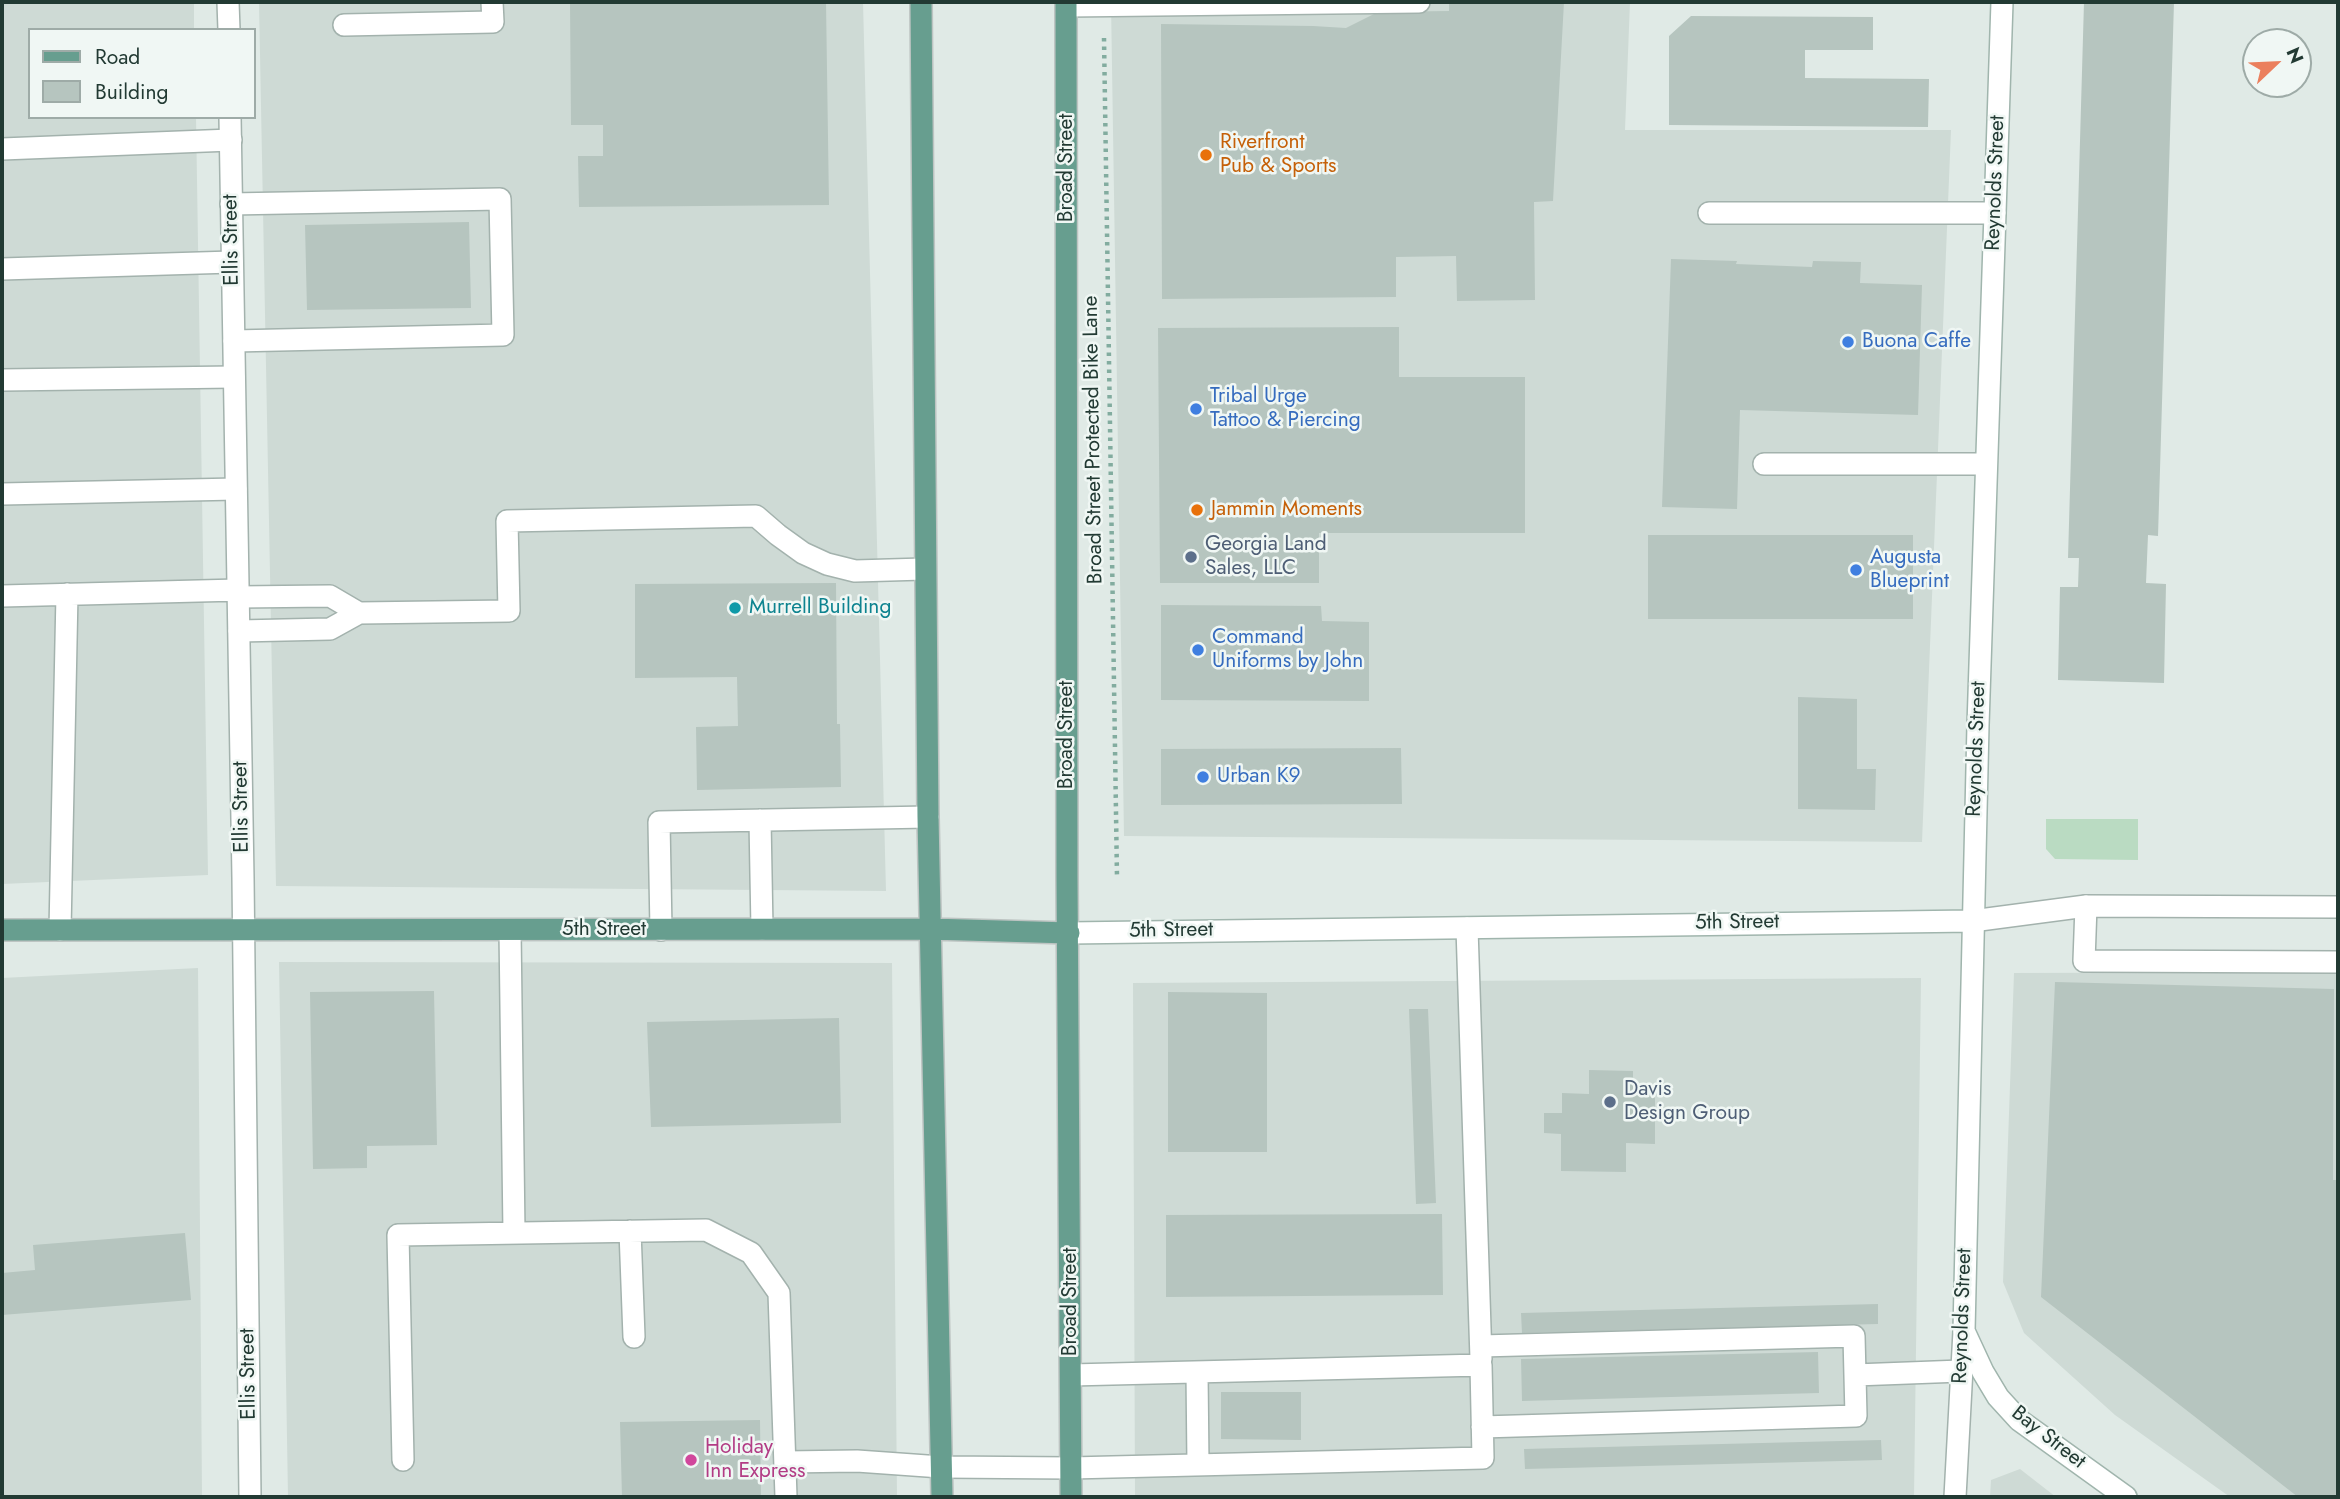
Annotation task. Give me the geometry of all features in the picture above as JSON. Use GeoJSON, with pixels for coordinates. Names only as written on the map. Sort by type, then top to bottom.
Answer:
{"type":"FeatureCollection","features":[{"type":"Feature","properties":{"kind":"main road"},"geometry":{"type":"LineString","coordinates":[[228,2],[229,28]]}},
{"type":"Feature","properties":{"kind":"main road"},"geometry":{"type":"LineString","coordinates":[[344,25],[493,22],[492,2]]}},
{"type":"Feature","properties":{"kind":"main road"},"geometry":{"type":"LineString","coordinates":[[921,2],[924,569],[942,1497]]}},
{"type":"Feature","properties":{"kind":"main road"},"geometry":{"type":"LineString","coordinates":[[1067,4],[1419,2]]}},
{"type":"Feature","properties":{"kind":"main road","name":"Reynolds Street"},"geometry":{"type":"LineString","coordinates":[[1955,1497],[1964,1331],[1985,464],[2002,2]]}},
{"type":"Feature","properties":{"kind":"main road","name":"Broad Street"},"geometry":{"type":"LineString","coordinates":[[1067,4],[1071,1497]]}},
{"type":"Feature","properties":{"kind":"main road","name":"Ellis Street"},"geometry":{"type":"LineString","coordinates":[[230,119],[244,929],[250,1497]]}},
{"type":"Feature","properties":{"kind":"main road"},"geometry":{"type":"LineString","coordinates":[[2,149],[230,140]]}},
{"type":"Feature","properties":{"kind":"main road"},"geometry":{"type":"LineString","coordinates":[[231,204],[500,199],[503,335],[234,341]]}},
{"type":"Feature","properties":{"kind":"main road"},"geometry":{"type":"LineString","coordinates":[[1709,213],[1995,213]]}},
{"type":"Feature","properties":{"kind":"main road"},"geometry":{"type":"LineString","coordinates":[[2,269],[232,262]]}},
{"type":"Feature","properties":{"kind":"main road"},"geometry":{"type":"LineString","coordinates":[[2,380],[234,377]]}},
{"type":"Feature","properties":{"kind":"main road"},"geometry":{"type":"LineString","coordinates":[[1764,464],[1985,464]]}},
{"type":"Feature","properties":{"kind":"main road"},"geometry":{"type":"LineString","coordinates":[[2,494],[236,489]]}},
{"type":"Feature","properties":{"kind":"main road"},"geometry":{"type":"LineString","coordinates":[[239,631],[330,629],[359,613],[509,611],[507,521],[756,516],[803,553],[827,564],[855,570],[924,569]]}},
{"type":"Feature","properties":{"kind":"main road"},"geometry":{"type":"LineString","coordinates":[[60,930],[67,594]]}},
{"type":"Feature","properties":{"kind":"main road"},"geometry":{"type":"LineString","coordinates":[[2,596],[330,596],[359,613]]}},
{"type":"Feature","properties":{"kind":"main road"},"geometry":{"type":"LineString","coordinates":[[661,930],[659,822],[928,817]]}},
{"type":"Feature","properties":{"kind":"main road"},"geometry":{"type":"LineString","coordinates":[[760,820],[761,929]]}},
{"type":"Feature","properties":{"kind":"main road"},"geometry":{"type":"LineString","coordinates":[[2085,906],[2084,961],[2338,962]]}},
{"type":"Feature","properties":{"kind":"main road","name":"5th Street"},"geometry":{"type":"LineString","coordinates":[[2,930],[930,929],[1069,933],[1972,921],[2085,906],[2338,907]]}},
{"type":"Feature","properties":{"kind":"main road"},"geometry":{"type":"LineString","coordinates":[[785,1462],[857,1461],[941,1467],[1071,1468],[1483,1458],[1467,928]]}},
{"type":"Feature","properties":{"kind":"main road"},"geometry":{"type":"LineString","coordinates":[[510,930],[514,1233]]}},
{"type":"Feature","properties":{"kind":"main road"},"geometry":{"type":"LineString","coordinates":[[403,1460],[398,1235],[706,1230],[751,1253],[779,1293],[786,1497]]}},
{"type":"Feature","properties":{"kind":"main road"},"geometry":{"type":"LineString","coordinates":[[630,1231],[634,1337]]}},
{"type":"Feature","properties":{"kind":"main road","name":"Bay Street"},"geometry":{"type":"LineString","coordinates":[[1964,1331],[1983,1372],[1998,1396],[2019,1420],[2126,1497]]}},
{"type":"Feature","properties":{"kind":"main road"},"geometry":{"type":"LineString","coordinates":[[1071,1375],[1197,1371],[1854,1336],[1856,1416],[1482,1427]]}},
{"type":"Feature","properties":{"kind":"main road"},"geometry":{"type":"LineString","coordinates":[[1197,1371],[1198,1465]]}},
{"type":"Feature","properties":{"kind":"main road"},"geometry":{"type":"LineString","coordinates":[[1854,1375],[1961,1371]]}},
{"type":"Feature","properties":{"kind":"path","name":"Broad Street Protected Bike Lane"},"geometry":{"type":"LineString","coordinates":[[1103,5],[1117,877]]}},
{"type":"Feature","properties":{"kind":"shaded area"},"geometry":{"type":"Polygon","coordinates":[[[2,2],[194,2],[194,28],[28,28],[28,119],[196,119],[208,875],[2,884],[2,2]]]}},
{"type":"Feature","properties":{"kind":"shaded area"},"geometry":{"type":"Polygon","coordinates":[[[259,2],[863,2],[886,891],[276,886],[259,2]]]}},
{"type":"Feature","properties":{"kind":"shaded area"},"geometry":{"type":"Polygon","coordinates":[[[1111,2],[1630,2],[1625,130],[1951,130],[1922,842],[1124,836],[1111,2]]]}},
{"type":"Feature","properties":{"kind":"shaded area"},"geometry":{"type":"Polygon","coordinates":[[[279,962],[892,963],[897,1497],[288,1497],[279,962]]]}},
{"type":"Feature","properties":{"kind":"shaded area"},"geometry":{"type":"Polygon","coordinates":[[[198,968],[202,1497],[2,1497],[2,978],[198,968]]]}},
{"type":"Feature","properties":{"kind":"shaded area"},"geometry":{"type":"Polygon","coordinates":[[[2338,972],[2338,1497],[2230,1497],[2115,1415],[2024,1333],[2003,1282],[2014,973],[2338,972]]]}},
{"type":"Feature","properties":{"kind":"shaded area"},"geometry":{"type":"Polygon","coordinates":[[[1921,978],[1914,1497],[1135,1497],[1133,983],[1921,978]]]}},
{"type":"Feature","properties":{"kind":"shaded area"},"geometry":{"type":"Polygon","coordinates":[[[2020,1469],[2056,1497],[1990,1497],[1991,1480],[2020,1469]]]}},
{"type":"Feature","properties":{"kind":"green space"},"geometry":{"type":"Polygon","coordinates":[[[2046,819],[2138,819],[2138,860],[2055,859],[2046,849],[2046,819]]]}},
{"type":"Feature","properties":{"kind":"building"},"geometry":{"type":"Polygon","coordinates":[[[570,2],[826,2],[829,205],[579,207],[578,156],[603,156],[603,125],[571,125],[570,2]]]}},
{"type":"Feature","properties":{"kind":"building"},"geometry":{"type":"Polygon","coordinates":[[[1449,2],[1564,2],[1553,201],[1534,202],[1535,300],[1457,301],[1456,256],[1396,257],[1396,297],[1162,299],[1161,24],[1346,28],[1378,12],[1449,11],[1449,2]]]}},
{"type":"Feature","properties":{"kind":"building"},"geometry":{"type":"Polygon","coordinates":[[[2084,2],[2174,2],[2158,536],[2148,535],[2146,583],[2166,584],[2164,683],[2058,680],[2060,587],[2078,587],[2079,558],[2068,558],[2084,2]]]}},
{"type":"Feature","properties":{"kind":"building"},"geometry":{"type":"Polygon","coordinates":[[[1691,16],[1873,17],[1873,50],[1805,50],[1805,78],[1929,79],[1928,127],[1669,125],[1669,36],[1691,16]]]}},
{"type":"Feature","properties":{"kind":"building"},"geometry":{"type":"Polygon","coordinates":[[[469,222],[471,308],[307,310],[305,225],[469,222]]]}},
{"type":"Feature","properties":{"kind":"building"},"geometry":{"type":"Polygon","coordinates":[[[1671,259],[1812,267],[1813,261],[1861,262],[1860,283],[1922,285],[1918,415],[1740,410],[1737,509],[1662,507],[1671,259]]]}},
{"type":"Feature","properties":{"kind":"building"},"geometry":{"type":"Polygon","coordinates":[[[1399,327],[1399,377],[1525,377],[1525,533],[1319,533],[1319,583],[1160,583],[1158,328],[1399,327]]]}},
{"type":"Feature","properties":{"kind":"building"},"geometry":{"type":"Polygon","coordinates":[[[1648,535],[1913,535],[1913,619],[1648,619],[1648,535]]]}},
{"type":"Feature","properties":{"kind":"building"},"geometry":{"type":"Polygon","coordinates":[[[836,583],[837,724],[840,724],[841,787],[697,790],[696,727],[738,726],[737,677],[635,678],[635,584],[836,583]]]}},
{"type":"Feature","properties":{"kind":"building"},"geometry":{"type":"Polygon","coordinates":[[[1161,605],[1321,606],[1322,621],[1369,622],[1369,701],[1161,700],[1161,605]]]}},
{"type":"Feature","properties":{"kind":"building"},"geometry":{"type":"Polygon","coordinates":[[[1798,697],[1857,699],[1857,769],[1876,769],[1875,810],[1798,809],[1798,697]]]}},
{"type":"Feature","properties":{"kind":"building"},"geometry":{"type":"Polygon","coordinates":[[[1401,748],[1402,804],[1161,805],[1161,749],[1401,748]]]}},
{"type":"Feature","properties":{"kind":"building"},"geometry":{"type":"Polygon","coordinates":[[[2055,982],[2334,989],[2333,1180],[2338,1180],[2338,1497],[2298,1497],[2041,1297],[2055,982]]]}},
{"type":"Feature","properties":{"kind":"building"},"geometry":{"type":"Polygon","coordinates":[[[434,991],[437,1145],[367,1146],[367,1168],[313,1169],[310,992],[434,991]]]}},
{"type":"Feature","properties":{"kind":"building"},"geometry":{"type":"Polygon","coordinates":[[[1168,992],[1267,993],[1267,1152],[1168,1152],[1168,992]]]}},
{"type":"Feature","properties":{"kind":"building"},"geometry":{"type":"Polygon","coordinates":[[[1409,1009],[1428,1009],[1436,1203],[1416,1204],[1409,1009]]]}},
{"type":"Feature","properties":{"kind":"building"},"geometry":{"type":"Polygon","coordinates":[[[839,1018],[841,1123],[651,1127],[647,1022],[839,1018]]]}},
{"type":"Feature","properties":{"kind":"building"},"geometry":{"type":"Polygon","coordinates":[[[1589,1070],[1633,1071],[1633,1095],[1655,1095],[1655,1144],[1626,1143],[1626,1172],[1561,1171],[1561,1134],[1544,1133],[1544,1113],[1562,1113],[1562,1093],[1589,1094],[1589,1070]]]}},
{"type":"Feature","properties":{"kind":"building"},"geometry":{"type":"Polygon","coordinates":[[[1442,1214],[1443,1295],[1166,1297],[1166,1215],[1442,1214]]]}},
{"type":"Feature","properties":{"kind":"building"},"geometry":{"type":"Polygon","coordinates":[[[185,1233],[191,1300],[2,1315],[2,1273],[35,1270],[33,1245],[185,1233]]]}},
{"type":"Feature","properties":{"kind":"building"},"geometry":{"type":"Polygon","coordinates":[[[1878,1304],[1878,1324],[1522,1333],[1521,1313],[1878,1304]]]}},
{"type":"Feature","properties":{"kind":"building"},"geometry":{"type":"Polygon","coordinates":[[[1818,1352],[1819,1393],[1522,1401],[1521,1359],[1818,1352]]]}},
{"type":"Feature","properties":{"kind":"building"},"geometry":{"type":"Polygon","coordinates":[[[1221,1392],[1301,1392],[1301,1440],[1221,1439],[1221,1392]]]}},
{"type":"Feature","properties":{"kind":"building","name":"Holiday Inn Express"},"geometry":{"type":"Polygon","coordinates":[[[760,1420],[761,1497],[622,1497],[620,1422],[760,1420]]]}},
{"type":"Feature","properties":{"kind":"building"},"geometry":{"type":"Polygon","coordinates":[[[1881,1440],[1882,1460],[1525,1469],[1524,1449],[1881,1440]]]}},
{"type":"Feature","properties":{"kind":"place","name":"Riverfront Pub & Sports"},"geometry":{"type":"Point","coordinates":[1206,155]}},
{"type":"Feature","properties":{"kind":"place","name":"Buona Caffe"},"geometry":{"type":"Point","coordinates":[1848,342]}},
{"type":"Feature","properties":{"kind":"place","name":"Tribal Urge Tattoo & Piercing"},"geometry":{"type":"Point","coordinates":[1196,409]}},
{"type":"Feature","properties":{"kind":"place","name":"Jammin Moments"},"geometry":{"type":"Point","coordinates":[1197,510]}},
{"type":"Feature","properties":{"kind":"place","name":"Georgia Land Sales, LLC"},"geometry":{"type":"Point","coordinates":[1191,557]}},
{"type":"Feature","properties":{"kind":"place","name":"Augusta Blueprint"},"geometry":{"type":"Point","coordinates":[1856,570]}},
{"type":"Feature","properties":{"kind":"place","name":"Murrell Building"},"geometry":{"type":"Point","coordinates":[735,608]}},
{"type":"Feature","properties":{"kind":"place","name":"Command Uniforms by John"},"geometry":{"type":"Point","coordinates":[1198,650]}},
{"type":"Feature","properties":{"kind":"place","name":"Urban K9"},"geometry":{"type":"Point","coordinates":[1203,777]}},
{"type":"Feature","properties":{"kind":"place","name":"Davis Design Group"},"geometry":{"type":"Point","coordinates":[1610,1102]}},
{"type":"Feature","properties":{"kind":"place","name":"Holiday Inn Express"},"geometry":{"type":"Point","coordinates":[691,1460]}}]}
